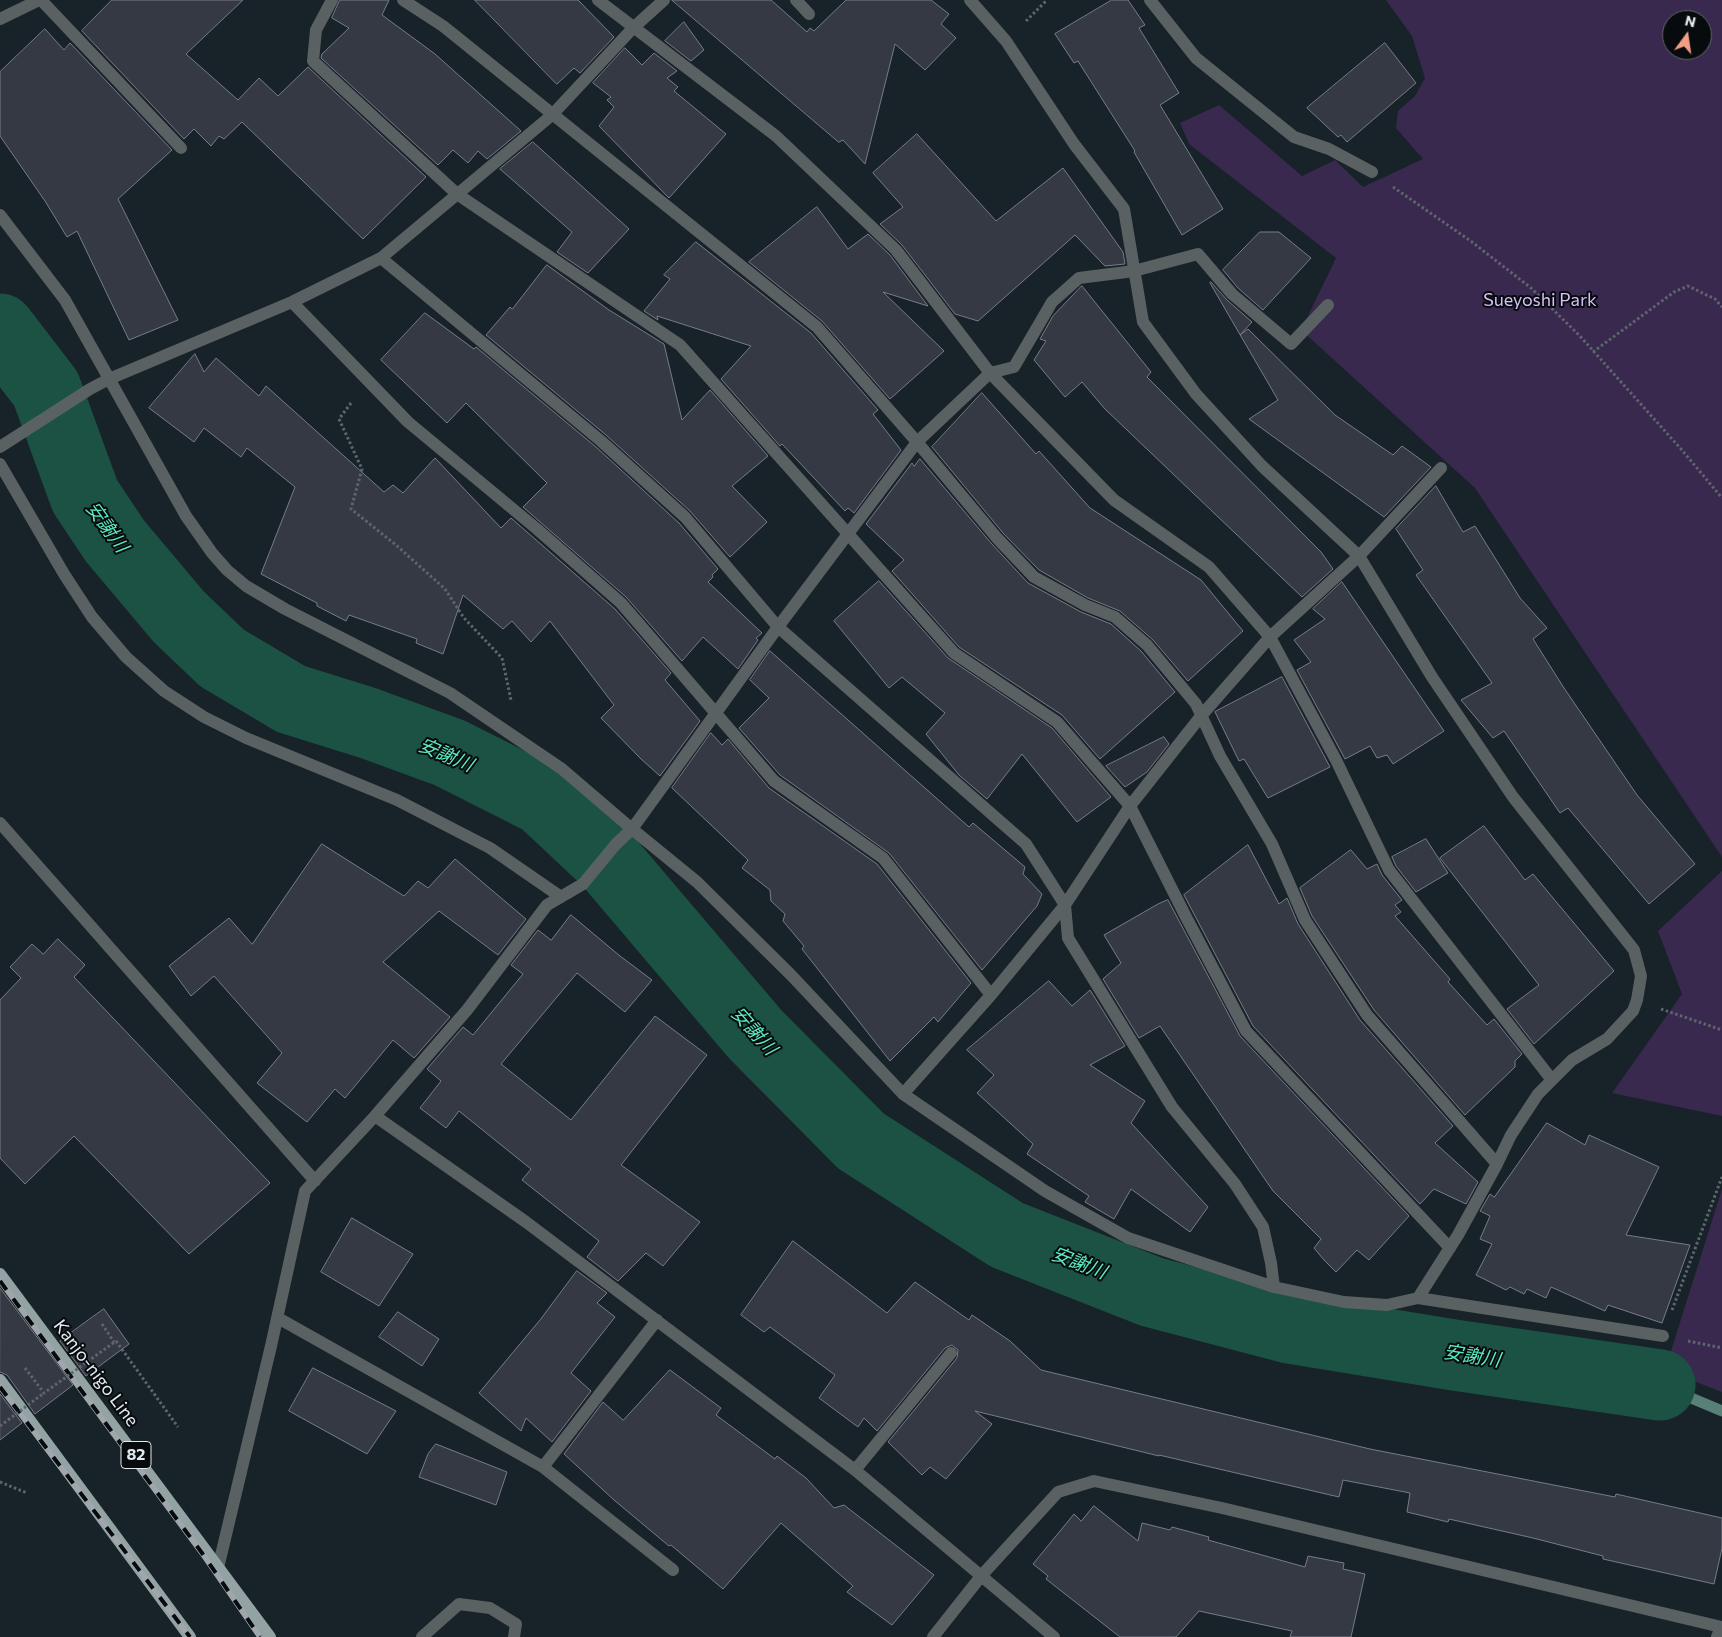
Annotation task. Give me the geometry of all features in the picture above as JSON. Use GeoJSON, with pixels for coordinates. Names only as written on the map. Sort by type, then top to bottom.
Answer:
{"type":"FeatureCollection","features":[{"type":"Feature","properties":{"kind":"main road","name":"Kanjo-nigo Line"},"geometry":{"type":"LineString","coordinates":[[0,1274],[270,1637]]}},
{"type":"Feature","properties":{"kind":"main road"},"geometry":{"type":"LineString","coordinates":[[0,1380],[190,1637]]}},
{"type":"Feature","properties":{"kind":"street"},"geometry":{"type":"LineString","coordinates":[[0,19],[40,0],[181,148]]}},
{"type":"Feature","properties":{"kind":"street"},"geometry":{"type":"LineString","coordinates":[[332,0],[316,30],[313,61],[456,194],[680,345],[954,653],[1057,722],[1130,806],[1186,918],[1246,1031],[1450,1248]]}},
{"type":"Feature","properties":{"kind":"street"},"geometry":{"type":"LineString","coordinates":[[402,0],[443,26],[817,327],[997,538],[1034,577],[1085,605],[1115,617],[1147,644],[1196,704],[1220,756],[1272,844],[1305,920],[1362,1007],[1421,1078],[1497,1164]]}},
{"type":"Feature","properties":{"kind":"street"},"geometry":{"type":"LineString","coordinates":[[598,0],[776,136],[896,250],[990,373],[1114,500],[1209,567],[1270,637],[1336,760],[1389,870],[1552,1080]]}},
{"type":"Feature","properties":{"kind":"street"},"geometry":{"type":"LineString","coordinates":[[0,447],[108,379],[292,302],[381,258],[552,115],[633,28],[664,0]]}},
{"type":"Feature","properties":{"kind":"street"},"geometry":{"type":"LineString","coordinates":[[796,0],[810,14]]}},
{"type":"Feature","properties":{"kind":"street"},"geometry":{"type":"LineString","coordinates":[[970,0],[1006,41],[1074,144],[1124,209],[1143,322],[1196,394],[1262,466],[1358,556],[1432,677],[1513,797],[1634,950],[1641,976],[1633,1012],[1607,1039],[1572,1060],[1538,1094],[1511,1135],[1450,1248],[1418,1298]]}},
{"type":"Feature","properties":{"kind":"street"},"geometry":{"type":"LineString","coordinates":[[1150,0],[1196,58],[1294,137],[1329,149],[1372,172]]}},
{"type":"Feature","properties":{"kind":"street"},"geometry":{"type":"LineString","coordinates":[[0,215],[65,300],[186,516],[227,570],[246,586],[285,609],[450,693],[562,769],[704,889],[792,976],[903,1094],[1045,1191],[1128,1238],[1274,1287],[1344,1302],[1387,1305],[1418,1298],[1663,1336]]}},
{"type":"Feature","properties":{"kind":"street"},"geometry":{"type":"LineString","coordinates":[[218,1568],[278,1318],[305,1191],[375,1116],[467,1010],[547,905],[583,884],[616,844],[632,829],[778,627],[917,442],[990,373],[1014,367],[1052,302],[1079,278],[1134,271],[1198,254],[1232,294],[1291,344],[1328,305]]}},
{"type":"Feature","properties":{"kind":"street"},"geometry":{"type":"LineString","coordinates":[[381,258],[601,441],[685,516],[778,627],[1026,844],[1065,905],[1068,938],[1172,1107],[1235,1184],[1263,1227],[1272,1263],[1274,1287]]}},
{"type":"Feature","properties":{"kind":"street"},"geometry":{"type":"LineString","coordinates":[[292,302],[408,422],[537,529],[621,603],[774,781],[883,858],[991,996]]}},
{"type":"Feature","properties":{"kind":"street"},"geometry":{"type":"LineString","coordinates":[[0,464],[64,574],[92,617],[126,657],[164,691],[204,717],[246,738],[396,800],[465,835],[490,848],[562,896]]}},
{"type":"Feature","properties":{"kind":"street"},"geometry":{"type":"LineString","coordinates":[[903,1094],[991,996],[1065,905],[1130,806],[1201,716],[1270,637],[1358,556],[1441,468]]}},
{"type":"Feature","properties":{"kind":"street"},"geometry":{"type":"LineString","coordinates":[[0,823],[315,1181]]}},
{"type":"Feature","properties":{"kind":"street"},"geometry":{"type":"LineString","coordinates":[[375,1116],[526,1222],[855,1470],[1054,1637]]}},
{"type":"Feature","properties":{"kind":"street"},"geometry":{"type":"LineString","coordinates":[[278,1318],[542,1467],[673,1570]]}},
{"type":"Feature","properties":{"kind":"street"},"geometry":{"type":"LineString","coordinates":[[542,1467],[657,1320]]}},
{"type":"Feature","properties":{"kind":"street"},"geometry":{"type":"LineString","coordinates":[[855,1470],[951,1353]]}},
{"type":"Feature","properties":{"kind":"street"},"geometry":{"type":"LineString","coordinates":[[933,1637],[982,1575],[1058,1492],[1094,1481],[1222,1508],[1722,1626],[1717,1637]]}},
{"type":"Feature","properties":{"kind":"street"},"geometry":{"type":"LineString","coordinates":[[422,1637],[459,1604],[490,1608],[516,1624],[514,1637]]}},
{"type":"Feature","properties":{"kind":"path"},"geometry":{"type":"LineString","coordinates":[[1372,172],[1472,242],[1531,288],[1594,352],[1722,498]]}},
{"type":"Feature","properties":{"kind":"path"},"geometry":{"type":"LineString","coordinates":[[1594,352],[1674,292],[1688,286],[1715,299],[1722,307]]}},
{"type":"Feature","properties":{"kind":"path"},"geometry":{"type":"LineString","coordinates":[[369,382],[339,419],[362,469],[351,508],[445,589],[464,618],[502,658],[520,740]]}},
{"type":"Feature","properties":{"kind":"path"},"geometry":{"type":"LineString","coordinates":[[1637,1000],[1722,1030]]}},
{"type":"Feature","properties":{"kind":"path"},"geometry":{"type":"LineString","coordinates":[[1722,1177],[1663,1336],[1722,1348]]}},
{"type":"Feature","properties":{"kind":"path"},"geometry":{"type":"LineString","coordinates":[[102,1324],[178,1428]]}},
{"type":"Feature","properties":{"kind":"path"},"geometry":{"type":"LineString","coordinates":[[0,1426],[114,1342]]}},
{"type":"Feature","properties":{"kind":"path"},"geometry":{"type":"LineString","coordinates":[[25,1368],[44,1393]]}},
{"type":"Feature","properties":{"kind":"path"},"geometry":{"type":"LineString","coordinates":[[0,1482],[27,1494]]}},
{"type":"Feature","properties":{"kind":"green space","name":"Sueyoshi Park"},"geometry":{"type":"Polygon","coordinates":[[[1386,0],[1722,0],[1722,857],[1475,488],[1301,330],[1336,258],[1189,144],[1180,123],[1219,105],[1302,176],[1335,160],[1363,187],[1423,159],[1396,128],[1398,111],[1415,96],[1425,78],[1412,36],[1386,0]]]}},
{"type":"Feature","properties":{"kind":"green space"},"geometry":{"type":"Polygon","coordinates":[[[1722,871],[1722,1116],[1612,1093],[1682,994],[1658,931],[1722,871]]]}},
{"type":"Feature","properties":{"kind":"green space"},"geometry":{"type":"Polygon","coordinates":[[[1722,1189],[1722,1392],[1665,1370],[1722,1189]]]}},
{"type":"Feature","properties":{"kind":"building"},"geometry":{"type":"Polygon","coordinates":[[[112,0],[243,0],[186,54],[238,100],[259,78],[278,96],[308,67],[426,177],[363,239],[242,122],[224,139],[219,136],[211,146],[194,129],[184,139],[82,31],[112,0]]]}},
{"type":"Feature","properties":{"kind":"building"},"geometry":{"type":"Polygon","coordinates":[[[340,0],[389,0],[382,15],[435,54],[521,131],[487,159],[478,151],[468,163],[453,150],[438,165],[321,58],[322,54],[349,28],[332,18],[340,0]]]}},
{"type":"Feature","properties":{"kind":"building"},"geometry":{"type":"Polygon","coordinates":[[[475,0],[578,0],[614,37],[580,73],[574,68],[557,84],[475,0]]]}},
{"type":"Feature","properties":{"kind":"building"},"geometry":{"type":"Polygon","coordinates":[[[672,0],[771,0],[807,32],[810,28],[814,31],[846,0],[931,0],[949,14],[941,24],[956,38],[925,70],[895,44],[865,164],[843,140],[839,142],[672,0]]]}},
{"type":"Feature","properties":{"kind":"building"},"geometry":{"type":"Polygon","coordinates":[[[1112,0],[1128,0],[1145,25],[1139,28],[1179,93],[1160,105],[1223,209],[1182,235],[1135,151],[1078,61],[1074,63],[1055,34],[1112,0]]]}},
{"type":"Feature","properties":{"kind":"building"},"geometry":{"type":"Polygon","coordinates":[[[684,22],[704,50],[691,61],[665,41],[684,22]]]}},
{"type":"Feature","properties":{"kind":"building"},"geometry":{"type":"Polygon","coordinates":[[[45,29],[64,50],[70,43],[172,150],[118,199],[178,320],[129,340],[77,231],[67,237],[45,201],[0,136],[0,72],[45,29]]]}},
{"type":"Feature","properties":{"kind":"building"},"geometry":{"type":"Polygon","coordinates":[[[1385,43],[1416,83],[1347,142],[1341,135],[1338,137],[1307,108],[1385,43]]]}},
{"type":"Feature","properties":{"kind":"building"},"geometry":{"type":"Polygon","coordinates":[[[625,48],[642,65],[654,53],[677,71],[667,78],[678,87],[674,91],[726,134],[669,198],[599,126],[614,107],[607,100],[611,97],[593,83],[625,48]]]}},
{"type":"Feature","properties":{"kind":"building"},"geometry":{"type":"Polygon","coordinates":[[[917,134],[996,221],[1063,168],[1123,252],[1125,264],[1105,266],[1075,235],[978,321],[955,314],[902,245],[880,224],[903,207],[873,173],[917,134]]]}},
{"type":"Feature","properties":{"kind":"building"},"geometry":{"type":"Polygon","coordinates":[[[533,142],[629,229],[588,273],[557,252],[572,232],[500,169],[533,142]]]}},
{"type":"Feature","properties":{"kind":"building"},"geometry":{"type":"Polygon","coordinates":[[[817,207],[848,249],[868,234],[890,255],[928,306],[883,292],[944,351],[890,399],[822,321],[749,262],[817,207]]]}},
{"type":"Feature","properties":{"kind":"building"},"geometry":{"type":"Polygon","coordinates":[[[1260,232],[1279,232],[1311,258],[1263,310],[1238,288],[1223,270],[1260,232]]]}},
{"type":"Feature","properties":{"kind":"building"},"geometry":{"type":"Polygon","coordinates":[[[696,242],[811,333],[878,410],[873,414],[901,450],[854,513],[848,508],[845,511],[782,444],[780,446],[721,379],[751,346],[657,316],[658,320],[644,311],[670,279],[664,275],[696,242]]]}},
{"type":"Feature","properties":{"kind":"building"},"geometry":{"type":"Polygon","coordinates":[[[547,265],[609,310],[664,344],[682,420],[710,390],[768,456],[732,486],[767,522],[730,557],[690,511],[606,435],[486,335],[510,307],[512,309],[547,265]]]}},
{"type":"Feature","properties":{"kind":"building"},"geometry":{"type":"Polygon","coordinates":[[[1210,283],[1227,300],[1252,322],[1240,335],[1210,283]]]}},
{"type":"Feature","properties":{"kind":"building"},"geometry":{"type":"Polygon","coordinates":[[[1082,286],[1151,372],[1147,377],[1321,552],[1333,569],[1302,597],[1105,409],[1082,382],[1065,397],[1034,360],[1046,341],[1040,339],[1053,316],[1082,286]]]}},
{"type":"Feature","properties":{"kind":"building"},"geometry":{"type":"Polygon","coordinates":[[[425,313],[474,349],[476,347],[596,447],[679,523],[718,569],[708,582],[762,633],[756,638],[758,640],[738,669],[703,637],[682,661],[626,597],[523,507],[547,483],[466,403],[447,423],[381,360],[425,313]]]}},
{"type":"Feature","properties":{"kind":"building"},"geometry":{"type":"Polygon","coordinates":[[[1248,329],[1335,415],[1393,455],[1402,446],[1431,467],[1384,517],[1249,419],[1278,400],[1240,335],[1248,329]]]}},
{"type":"Feature","properties":{"kind":"building"},"geometry":{"type":"Polygon","coordinates":[[[195,354],[204,372],[216,358],[259,396],[266,386],[384,492],[393,485],[403,493],[435,458],[501,528],[511,518],[615,609],[671,673],[665,680],[700,721],[660,776],[601,718],[614,705],[550,621],[531,642],[512,621],[503,629],[463,595],[443,654],[416,643],[417,639],[349,615],[346,621],[317,606],[317,603],[261,574],[295,487],[247,448],[241,457],[204,428],[194,442],[149,408],[195,354]]]}},
{"type":"Feature","properties":{"kind":"building"},"geometry":{"type":"Polygon","coordinates":[[[982,393],[1036,454],[1039,451],[1090,508],[1201,580],[1243,631],[1188,681],[1153,640],[1120,611],[1088,598],[1039,570],[1003,533],[932,447],[982,393]]]}},
{"type":"Feature","properties":{"kind":"building"},"geometry":{"type":"Polygon","coordinates":[[[920,459],[991,543],[1028,583],[1081,612],[1111,624],[1141,651],[1175,692],[1100,759],[1062,715],[959,647],[892,571],[904,560],[866,524],[912,463],[914,466],[920,459]]]}},
{"type":"Feature","properties":{"kind":"building"},"geometry":{"type":"Polygon","coordinates":[[[1436,486],[1463,532],[1475,526],[1520,598],[1547,628],[1533,639],[1637,795],[1695,864],[1649,904],[1568,808],[1560,813],[1504,731],[1493,738],[1461,700],[1492,683],[1416,575],[1423,570],[1396,529],[1436,486]]]}},
{"type":"Feature","properties":{"kind":"building"},"geometry":{"type":"Polygon","coordinates":[[[879,581],[948,658],[1052,728],[1111,797],[1077,822],[1022,754],[987,799],[959,775],[926,734],[945,713],[902,677],[889,688],[834,621],[879,581]]]}},
{"type":"Feature","properties":{"kind":"building"},"geometry":{"type":"Polygon","coordinates":[[[1342,582],[1444,731],[1393,764],[1387,755],[1377,758],[1370,746],[1345,759],[1297,670],[1311,662],[1294,640],[1325,619],[1313,609],[1342,582]]]}},
{"type":"Feature","properties":{"kind":"building"},"geometry":{"type":"Polygon","coordinates":[[[770,651],[969,827],[973,823],[1025,867],[1023,874],[1042,894],[1037,906],[982,970],[889,853],[780,775],[739,728],[769,698],[750,680],[770,651]]]}},
{"type":"Feature","properties":{"kind":"building"},"geometry":{"type":"Polygon","coordinates":[[[1282,677],[1330,767],[1268,798],[1244,759],[1239,761],[1215,712],[1282,677]]]}},
{"type":"Feature","properties":{"kind":"building"},"geometry":{"type":"Polygon","coordinates":[[[711,733],[722,745],[728,739],[769,788],[877,864],[971,983],[938,1022],[934,1017],[890,1061],[802,949],[804,946],[783,921],[785,914],[771,901],[770,890],[742,868],[748,860],[672,788],[711,733]]]}},
{"type":"Feature","properties":{"kind":"building"},"geometry":{"type":"Polygon","coordinates":[[[1164,737],[1169,744],[1147,772],[1125,787],[1106,766],[1164,737]]]}},
{"type":"Feature","properties":{"kind":"building"},"geometry":{"type":"Polygon","coordinates":[[[1484,826],[1525,880],[1533,874],[1614,971],[1534,1044],[1507,1009],[1539,985],[1440,858],[1484,826]]]}},
{"type":"Feature","properties":{"kind":"building"},"geometry":{"type":"Polygon","coordinates":[[[1426,839],[1448,873],[1416,892],[1396,866],[1392,857],[1426,839]]]}},
{"type":"Feature","properties":{"kind":"building"},"geometry":{"type":"Polygon","coordinates":[[[322,844],[404,896],[418,881],[428,888],[455,859],[526,919],[498,955],[439,911],[383,962],[450,1017],[414,1058],[393,1040],[345,1098],[335,1089],[307,1122],[257,1083],[282,1053],[214,976],[191,996],[169,966],[229,918],[252,944],[322,844]]]}},
{"type":"Feature","properties":{"kind":"building"},"geometry":{"type":"Polygon","coordinates":[[[1248,845],[1279,904],[1287,898],[1298,924],[1360,1020],[1453,1126],[1435,1143],[1478,1182],[1466,1204],[1434,1189],[1420,1204],[1253,1026],[1184,895],[1248,845]]]}},
{"type":"Feature","properties":{"kind":"building"},"geometry":{"type":"Polygon","coordinates":[[[1351,850],[1367,869],[1377,864],[1382,875],[1402,900],[1395,905],[1401,912],[1395,916],[1450,979],[1448,982],[1487,1025],[1494,1019],[1522,1054],[1515,1061],[1515,1067],[1465,1115],[1374,1010],[1312,916],[1300,888],[1351,850]]]}},
{"type":"Feature","properties":{"kind":"building"},"geometry":{"type":"Polygon","coordinates":[[[1168,900],[1240,1036],[1409,1216],[1369,1260],[1357,1250],[1336,1272],[1324,1260],[1314,1248],[1321,1239],[1273,1191],[1160,1026],[1139,1038],[1103,979],[1121,963],[1104,935],[1168,900]]]}},
{"type":"Feature","properties":{"kind":"building"},"geometry":{"type":"Polygon","coordinates":[[[571,915],[652,980],[625,1012],[577,973],[501,1064],[571,1120],[655,1016],[707,1055],[621,1165],[700,1222],[663,1266],[646,1253],[618,1281],[587,1257],[599,1241],[522,1180],[531,1169],[459,1111],[446,1128],[420,1108],[441,1081],[427,1069],[463,1027],[473,1035],[523,974],[511,965],[538,930],[551,940],[571,915]]]}},
{"type":"Feature","properties":{"kind":"building"},"geometry":{"type":"Polygon","coordinates":[[[58,939],[85,965],[74,977],[270,1183],[189,1254],[74,1136],[25,1184],[0,1158],[0,1000],[21,978],[10,967],[32,944],[43,954],[58,939]]]}},
{"type":"Feature","properties":{"kind":"building"},"geometry":{"type":"Polygon","coordinates":[[[1049,981],[1072,1006],[1090,990],[1125,1046],[1090,1065],[1145,1101],[1131,1123],[1208,1207],[1190,1232],[1131,1189],[1114,1219],[1085,1202],[1089,1196],[1027,1154],[1033,1144],[977,1093],[994,1075],[967,1050],[1049,981]]]}},
{"type":"Feature","properties":{"kind":"building"},"geometry":{"type":"Polygon","coordinates":[[[1547,1123],[1585,1145],[1589,1135],[1659,1167],[1626,1235],[1690,1245],[1662,1323],[1608,1305],[1605,1311],[1551,1287],[1546,1298],[1527,1289],[1524,1294],[1510,1287],[1506,1290],[1476,1275],[1492,1244],[1480,1239],[1490,1216],[1480,1211],[1490,1194],[1494,1197],[1547,1123]]]}},
{"type":"Feature","properties":{"kind":"building"},"geometry":{"type":"Polygon","coordinates":[[[352,1218],[413,1254],[379,1306],[321,1272],[352,1218]]]}},
{"type":"Feature","properties":{"kind":"building"},"geometry":{"type":"Polygon","coordinates":[[[793,1241],[887,1313],[915,1282],[969,1320],[972,1315],[1010,1341],[1041,1370],[1370,1449],[1615,1497],[1616,1494],[1722,1518],[1722,1548],[1714,1584],[1603,1559],[1603,1556],[1533,1538],[1449,1519],[1448,1522],[1407,1512],[1410,1493],[1343,1480],[1339,1497],[975,1411],[992,1424],[946,1479],[930,1467],[922,1475],[888,1442],[957,1358],[958,1350],[952,1345],[945,1348],[877,1431],[864,1418],[858,1427],[819,1398],[835,1375],[770,1327],[764,1332],[741,1315],[793,1241]]]}},
{"type":"Feature","properties":{"kind":"building"},"geometry":{"type":"Polygon","coordinates":[[[577,1271],[607,1293],[597,1303],[615,1317],[571,1373],[591,1391],[552,1442],[526,1418],[521,1431],[479,1393],[540,1320],[577,1271]]]}},
{"type":"Feature","properties":{"kind":"building"},"geometry":{"type":"Polygon","coordinates":[[[0,1288],[73,1385],[35,1414],[7,1375],[0,1372],[0,1288]]]}},
{"type":"Feature","properties":{"kind":"building"},"geometry":{"type":"Polygon","coordinates":[[[104,1309],[129,1344],[86,1376],[60,1341],[104,1309]]]}},
{"type":"Feature","properties":{"kind":"building"},"geometry":{"type":"Polygon","coordinates":[[[398,1312],[439,1339],[422,1366],[379,1337],[398,1312]]]}},
{"type":"Feature","properties":{"kind":"building"},"geometry":{"type":"Polygon","coordinates":[[[313,1368],[396,1411],[367,1454],[289,1411],[313,1368]]]}},
{"type":"Feature","properties":{"kind":"building"},"geometry":{"type":"Polygon","coordinates":[[[670,1370],[721,1408],[716,1415],[775,1459],[777,1456],[806,1478],[834,1508],[844,1505],[934,1575],[892,1625],[847,1592],[853,1586],[781,1523],[723,1589],[614,1500],[564,1454],[603,1402],[623,1420],[670,1370]]]}},
{"type":"Feature","properties":{"kind":"building"},"geometry":{"type":"Polygon","coordinates":[[[0,1394],[22,1423],[0,1440],[0,1394]]]}},
{"type":"Feature","properties":{"kind":"building"},"geometry":{"type":"Polygon","coordinates":[[[436,1444],[507,1472],[496,1505],[419,1477],[428,1454],[436,1444]]]}},
{"type":"Feature","properties":{"kind":"building"},"geometry":{"type":"Polygon","coordinates":[[[1094,1506],[1138,1541],[1142,1523],[1170,1530],[1172,1527],[1209,1537],[1208,1540],[1305,1567],[1308,1556],[1344,1563],[1343,1569],[1365,1574],[1351,1637],[1290,1637],[1292,1631],[1199,1611],[1176,1637],[1120,1637],[1046,1579],[1048,1576],[1033,1564],[1074,1514],[1081,1521],[1094,1506]]]}},
{"type":"Feature","properties":{"kind":"waterway","name":"安謝川"},"geometry":{"type":"LineString","coordinates":[[0,329],[46,389],[85,496],[115,541],[179,617],[222,658],[291,699],[368,723],[450,753],[543,800],[608,861],[755,1034],[861,1141],[1007,1235],[1152,1292],[1289,1328],[1454,1355],[1660,1385]]}},
{"type":"Feature","properties":{"kind":"waterway","name":"安謝川"},"geometry":{"type":"LineString","coordinates":[[1660,1385],[1722,1411]]}},
{"type":"Feature","properties":{"kind":"railway"},"geometry":{"type":"LineString","coordinates":[[0,1281],[202,1553],[260,1637]]}},
{"type":"Feature","properties":{"kind":"railway"},"geometry":{"type":"LineString","coordinates":[[0,1387],[190,1637]]}}]}
